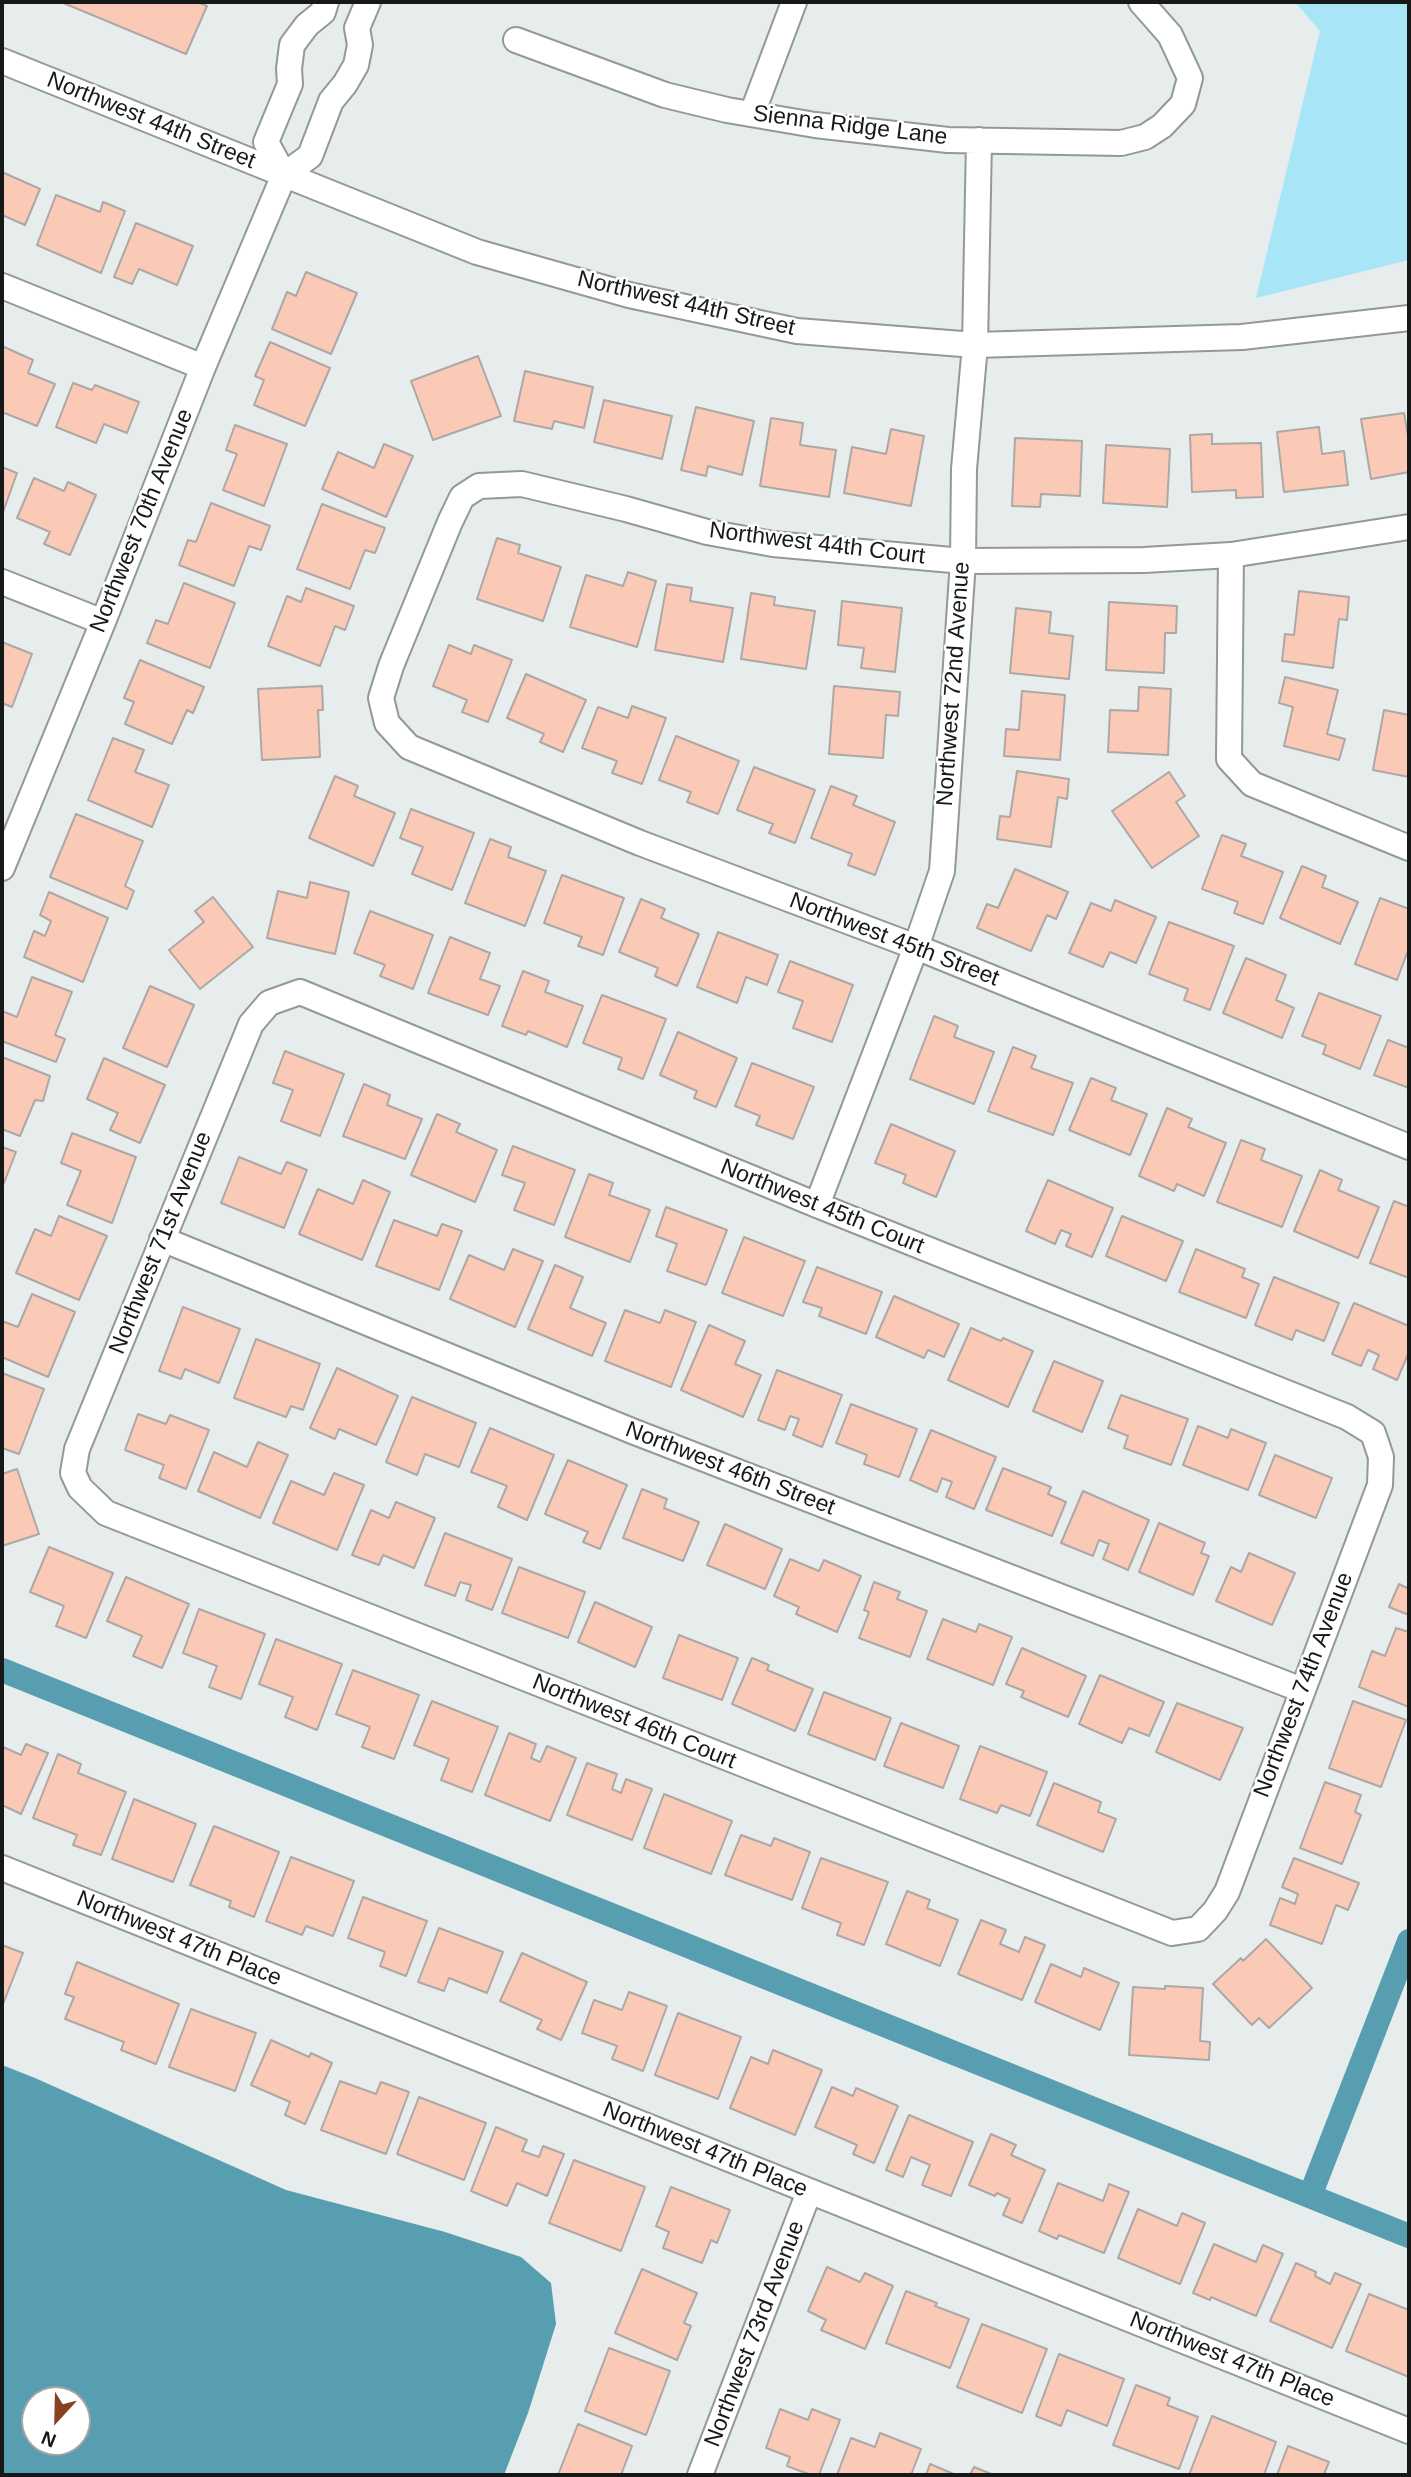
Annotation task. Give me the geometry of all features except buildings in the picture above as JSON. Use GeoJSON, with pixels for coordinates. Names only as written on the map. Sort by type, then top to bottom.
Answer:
{"type":"FeatureCollection","features":[{"type":"Feature","properties":{"kind":"street"},"geometry":{"type":"LineString","coordinates":[[326,2],[323,12],[307,25],[292,45],[290,84],[267,142],[284,176],[310,156],[331,101],[356,65],[360,45],[357,28],[368,2]]}},
{"type":"Feature","properties":{"kind":"street"},"geometry":{"type":"LineString","coordinates":[[752,114],[794,2]]}},
{"type":"Feature","properties":{"kind":"street","name":"Sienna Ridge Lane"},"geometry":{"type":"LineString","coordinates":[[516,40],[665,94],[752,114],[828,127],[948,140],[1121,143],[1145,137],[1162,126],[1183,104],[1190,78],[1170,35],[1142,2]]}},
{"type":"Feature","properties":{"kind":"street","name":"Northwest 44th Street"},"geometry":{"type":"LineString","coordinates":[[2,61],[477,252],[629,295],[797,331],[975,345],[1242,337],[1409,318]]}},
{"type":"Feature","properties":{"kind":"street","name":"Northwest 72nd Avenue"},"geometry":{"type":"LineString","coordinates":[[817,1205],[916,947],[942,871],[963,561],[964,469],[975,345],[979,140]]}},
{"type":"Feature","properties":{"kind":"street","name":"Northwest 70th Avenue"},"geometry":{"type":"LineString","coordinates":[[2,868],[103,622],[203,367],[284,176]]}},
{"type":"Feature","properties":{"kind":"street"},"geometry":{"type":"LineString","coordinates":[[2,286],[203,367]]}},
{"type":"Feature","properties":{"kind":"street","name":"Northwest 44th Court"},"geometry":{"type":"LineString","coordinates":[[387,723],[381,698],[391,666],[461,497],[480,486],[522,484],[707,532],[773,544],[963,561],[1143,561],[1231,555],[1409,527]]}},
{"type":"Feature","properties":{"kind":"street"},"geometry":{"type":"LineString","coordinates":[[1231,555],[1229,759],[1252,784],[1409,848]]}},
{"type":"Feature","properties":{"kind":"street"},"geometry":{"type":"LineString","coordinates":[[2,582],[103,622]]}},
{"type":"Feature","properties":{"kind":"street","name":"Northwest 45th Street"},"geometry":{"type":"LineString","coordinates":[[387,723],[410,747],[640,843],[916,947],[1409,1147]]}},
{"type":"Feature","properties":{"kind":"street","name":"Northwest 45th Court"},"geometry":{"type":"LineString","coordinates":[[269,1003],[300,992],[817,1205],[1347,1417],[1373,1433]]}},
{"type":"Feature","properties":{"kind":"street","name":"Northwest 71st Avenue"},"geometry":{"type":"LineString","coordinates":[[80,1488],[73,1473],[77,1449],[251,1024],[269,1003]]}},
{"type":"Feature","properties":{"kind":"street","name":"Northwest 46th Street"},"geometry":{"type":"LineString","coordinates":[[162,1239],[645,1436],[1302,1690]]}},
{"type":"Feature","properties":{"kind":"street","name":"Northwest 74th Avenue"},"geometry":{"type":"LineString","coordinates":[[1198,1928],[1215,1911],[1227,1892],[1380,1485],[1381,1457],[1373,1433]]}},
{"type":"Feature","properties":{"kind":"street","name":"Northwest 46th Court"},"geometry":{"type":"LineString","coordinates":[[80,1488],[106,1513],[1172,1934],[1198,1928]]}},
{"type":"Feature","properties":{"kind":"street","name":"Northwest 47th Place"},"geometry":{"type":"LineString","coordinates":[[2,1868],[1409,2431]]}},
{"type":"Feature","properties":{"kind":"street","name":"Northwest 73rd Avenue"},"geometry":{"type":"LineString","coordinates":[[700,2475],[809,2192]]}},
{"type":"Feature","properties":{"kind":"shaded area"},"geometry":{"type":"Polygon","coordinates":[[[1295,2],[1409,2],[1409,260],[1256,298],[1320,31],[1295,2]]]}},
{"type":"Feature","properties":{"kind":"shaded area"},"geometry":{"type":"Polygon","coordinates":[[[2,2065],[286,2190],[445,2232],[521,2257],[551,2283],[556,2324],[528,2413],[504,2475],[2,2475],[2,2065]]]}},
{"type":"Feature","properties":{"kind":"waterway"},"geometry":{"type":"LineString","coordinates":[[2,1670],[1409,2236]]}},
{"type":"Feature","properties":{"kind":"waterway"},"geometry":{"type":"LineString","coordinates":[[1310,2196],[1409,1941]]}}]}
